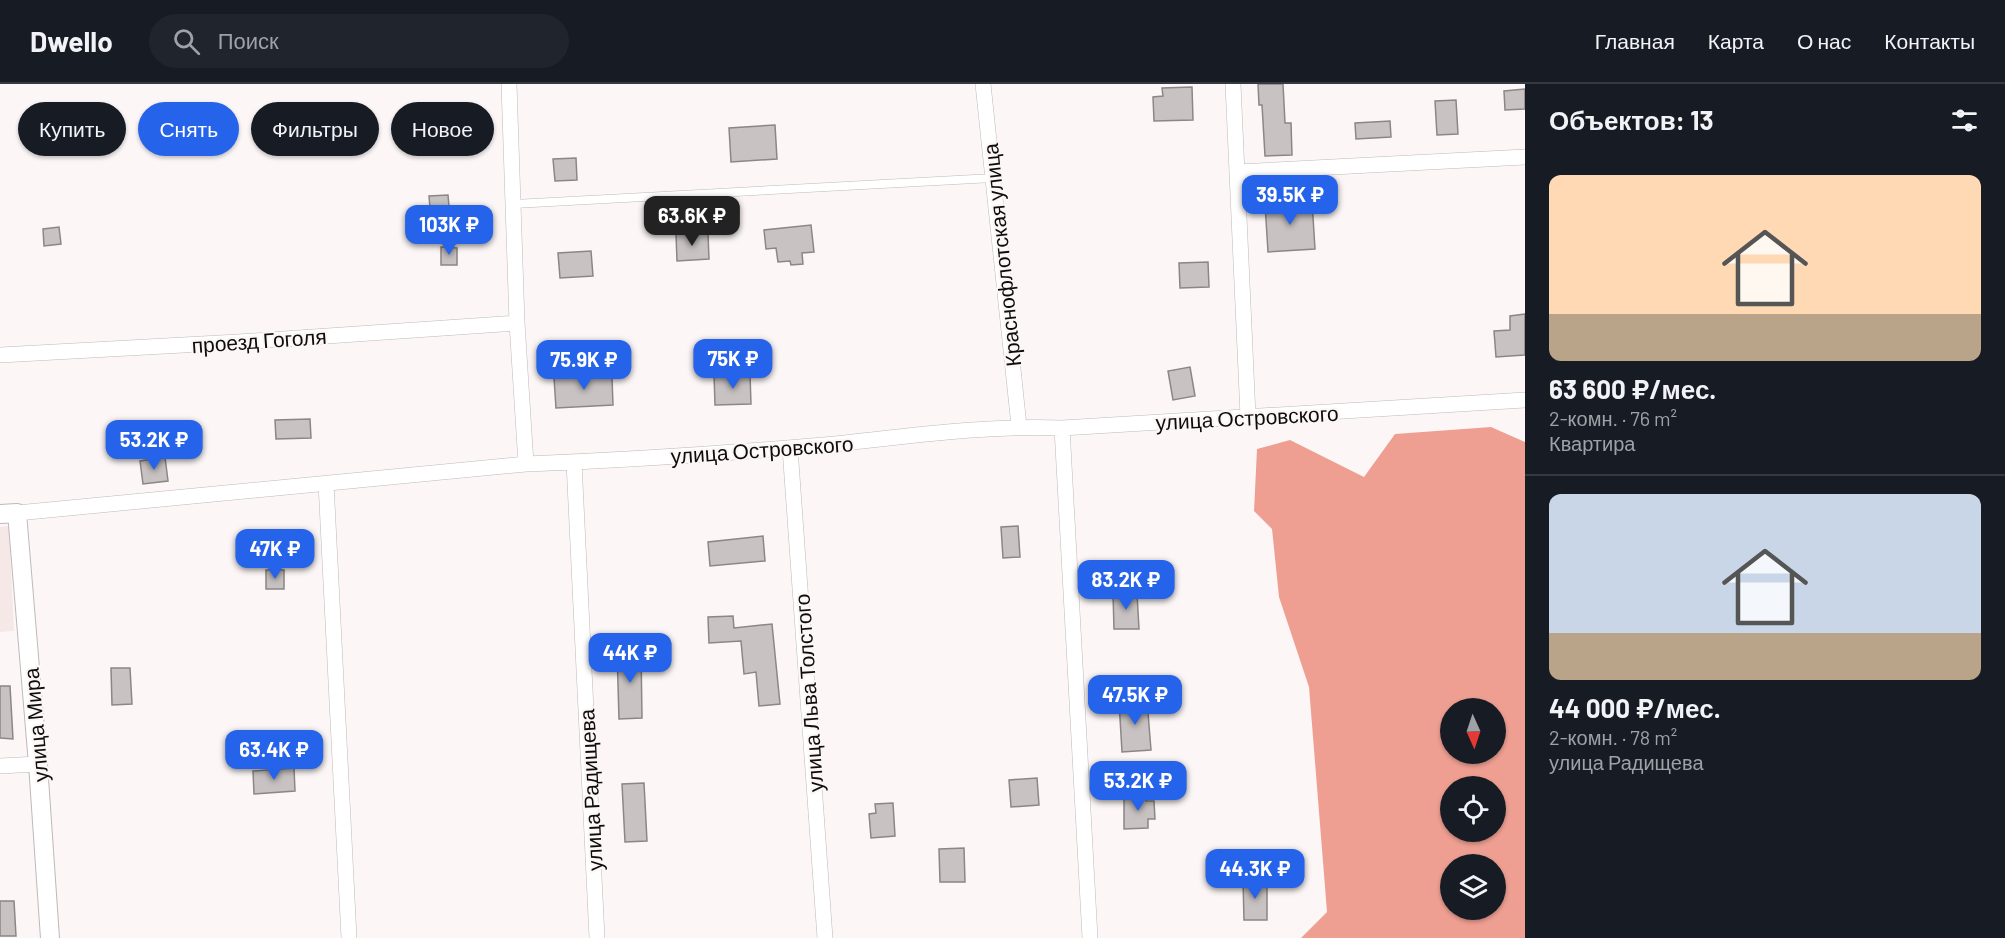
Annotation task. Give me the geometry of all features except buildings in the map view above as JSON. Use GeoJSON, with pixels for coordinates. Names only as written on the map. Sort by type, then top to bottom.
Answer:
{"type":"FeatureCollection","features":[{"type":"Feature","properties":{"kind":"street"},"geometry":{"type":"LineString","coordinates":[[508,84],[517,323],[526,464]]}},
{"type":"Feature","properties":{"kind":"street","name":"Краснофлотская улица"},"geometry":{"type":"LineString","coordinates":[[983,84],[1019,426]]}},
{"type":"Feature","properties":{"kind":"street"},"geometry":{"type":"LineString","coordinates":[[1233,84],[1248,416]]}},
{"type":"Feature","properties":{"kind":"street"},"geometry":{"type":"LineString","coordinates":[[1237,172],[1525,157]]}},
{"type":"Feature","properties":{"kind":"street","name":"проезд Гоголя"},"geometry":{"type":"LineString","coordinates":[[0,355],[517,323]]}},
{"type":"Feature","properties":{"kind":"street","name":"улица Островского"},"geometry":{"type":"LineString","coordinates":[[9,514],[526,464],[790,448],[1019,426],[1062,428],[1525,400]]}},
{"type":"Feature","properties":{"kind":"street"},"geometry":{"type":"LineString","coordinates":[[1062,428],[1090,938]]}},
{"type":"Feature","properties":{"kind":"street","name":"улица Льва Толстого"},"geometry":{"type":"LineString","coordinates":[[790,448],[825,938]]}},
{"type":"Feature","properties":{"kind":"street","name":"улица Радищева"},"geometry":{"type":"LineString","coordinates":[[574,462],[597,938]]}},
{"type":"Feature","properties":{"kind":"street"},"geometry":{"type":"LineString","coordinates":[[326,483],[349,938]]}},
{"type":"Feature","properties":{"kind":"street","name":"улица Мира"},"geometry":{"type":"LineString","coordinates":[[9,514],[38,764],[50,938]]}},
{"type":"Feature","properties":{"kind":"street"},"geometry":{"type":"LineString","coordinates":[[0,766],[38,764]]}},
{"type":"Feature","properties":{"kind":"lane"},"geometry":{"type":"LineString","coordinates":[[514,204],[993,178]]}},
{"type":"Feature","properties":{"kind":"shaded area"},"geometry":{"type":"Polygon","coordinates":[[[1491,427],[1525,442],[1525,938],[1301,938],[1327,912],[1309,687],[1279,597],[1272,529],[1254,511],[1257,449],[1290,440],[1364,477],[1395,434],[1491,427]]]}},
{"type":"Feature","properties":{"kind":"shaded area"},"geometry":{"type":"Polygon","coordinates":[[[9,526],[14,631],[0,632],[0,527],[9,526]]]}}]}
